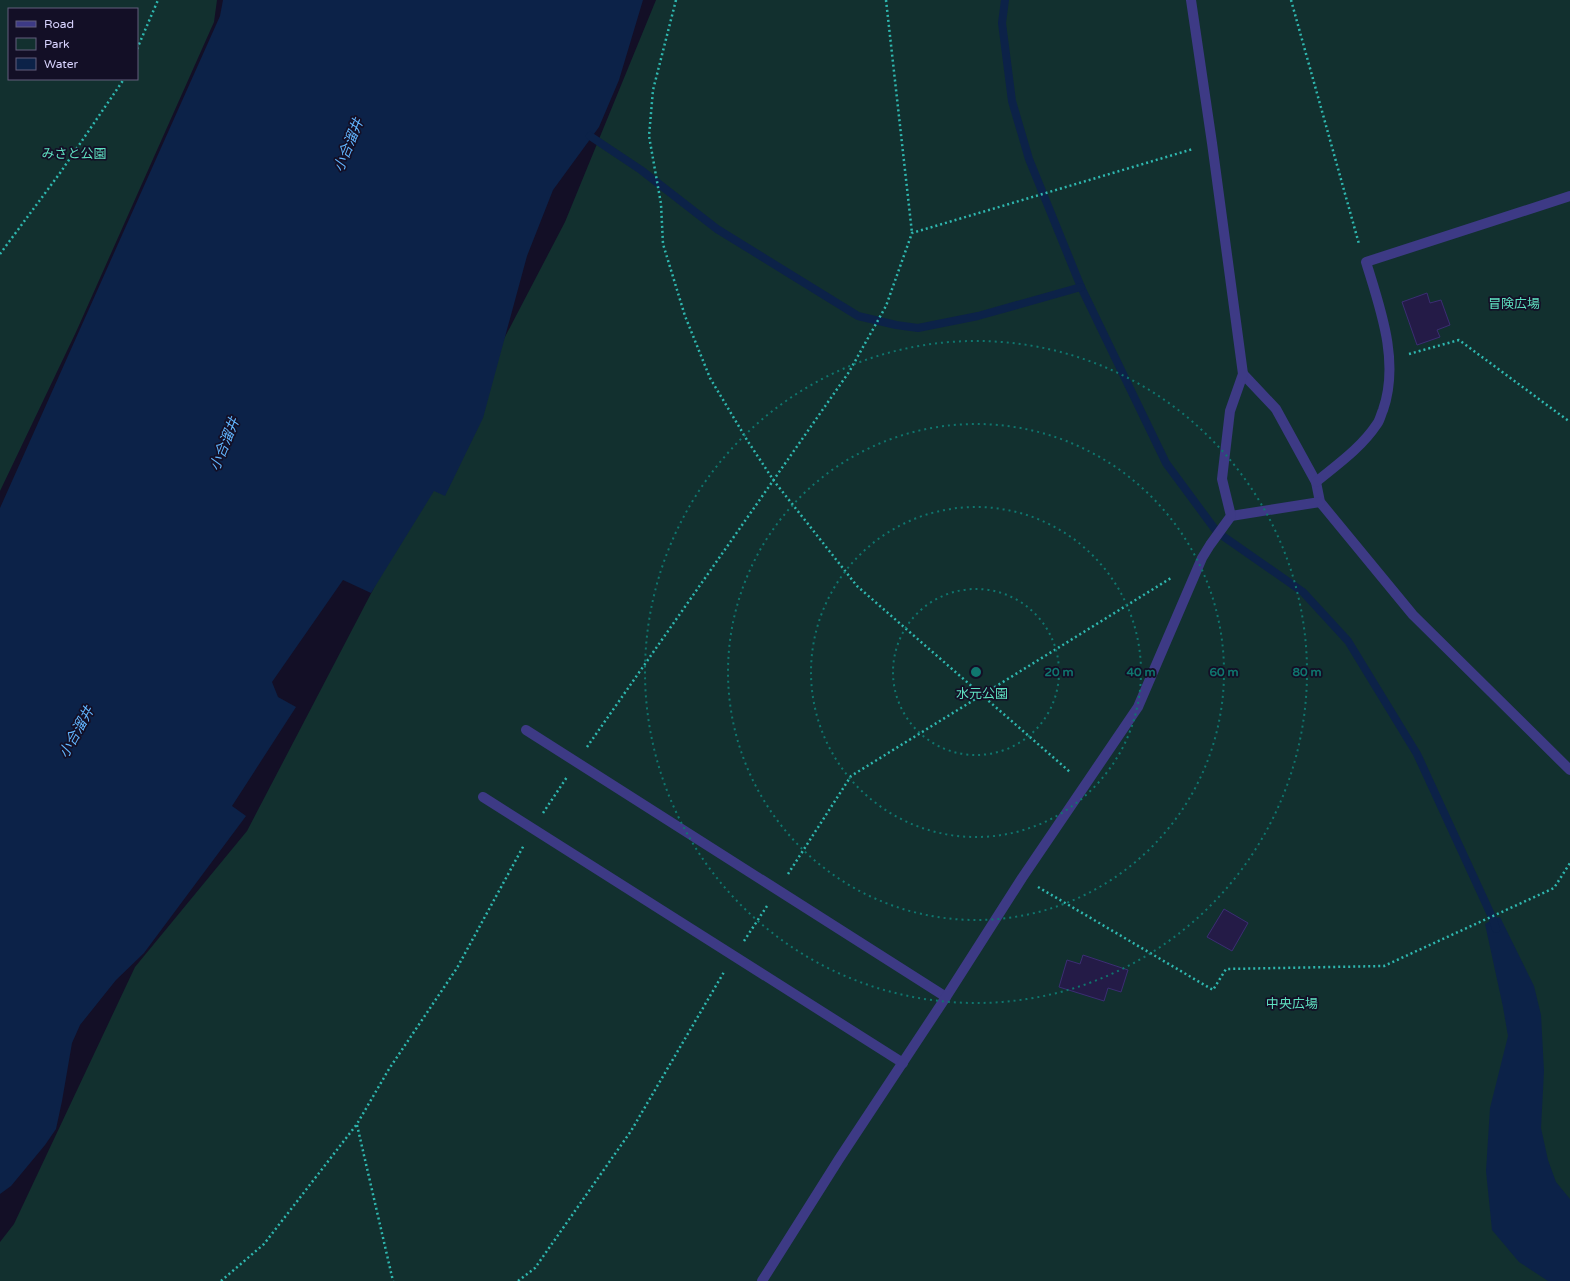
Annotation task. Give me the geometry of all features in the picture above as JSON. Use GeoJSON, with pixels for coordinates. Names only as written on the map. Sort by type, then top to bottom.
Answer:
{"type":"FeatureCollection","features":[{"type":"Feature","properties":{"kind":"street"},"geometry":{"type":"LineString","coordinates":[[1191,0],[1243,374],[1230,412],[1222,479],[1229,519]]}},
{"type":"Feature","properties":{"kind":"street"},"geometry":{"type":"LineString","coordinates":[[1316,482],[1361,444],[1378,422],[1387,398],[1389,360],[1384,325],[1366,262],[1570,196]]}},
{"type":"Feature","properties":{"kind":"street"},"geometry":{"type":"LineString","coordinates":[[1243,374],[1276,409],[1316,482],[1320,502],[1413,615],[1570,770]]}},
{"type":"Feature","properties":{"kind":"street"},"geometry":{"type":"LineString","coordinates":[[762,1281],[1022,878],[1084,784],[1138,707],[1202,558],[1210,545],[1229,519],[1320,502]]}},
{"type":"Feature","properties":{"kind":"street"},"geometry":{"type":"LineString","coordinates":[[526,730],[946,997]]}},
{"type":"Feature","properties":{"kind":"street"},"geometry":{"type":"LineString","coordinates":[[483,797],[903,1063]]}},
{"type":"Feature","properties":{"kind":"path"},"geometry":{"type":"LineString","coordinates":[[138,47],[158,0]]}},
{"type":"Feature","properties":{"kind":"path"},"geometry":{"type":"LineString","coordinates":[[676,0],[653,90],[649,136],[662,204],[663,244],[685,316],[710,378],[747,440],[774,481],[857,586],[1084,784]]}},
{"type":"Feature","properties":{"kind":"path"},"geometry":{"type":"LineString","coordinates":[[868,339],[886,306],[912,234],[886,0]]}},
{"type":"Feature","properties":{"kind":"path"},"geometry":{"type":"LineString","coordinates":[[1291,0],[1359,246],[1366,262]]}},
{"type":"Feature","properties":{"kind":"path"},"geometry":{"type":"LineString","coordinates":[[0,254],[60,173],[123,80]]}},
{"type":"Feature","properties":{"kind":"path"},"geometry":{"type":"LineString","coordinates":[[912,234],[1212,143]]}},
{"type":"Feature","properties":{"kind":"path"},"geometry":{"type":"LineString","coordinates":[[1389,360],[1459,340],[1570,422]]}},
{"type":"Feature","properties":{"kind":"path"},"geometry":{"type":"LineString","coordinates":[[518,1281],[535,1268],[631,1131],[720,978],[851,776],[1202,558]]}},
{"type":"Feature","properties":{"kind":"path"},"geometry":{"type":"LineString","coordinates":[[1022,878],[1213,990],[1226,969],[1384,966],[1554,888],[1570,863]]}},
{"type":"Feature","properties":{"kind":"path"},"geometry":{"type":"LineString","coordinates":[[357,1124],[393,1281]]}},
{"type":"Feature","properties":{"kind":"green space","name":"みさと公園"},"geometry":{"type":"Polygon","coordinates":[[[0,0],[217,0],[214,22],[76,332],[0,491],[0,0]]]}},
{"type":"Feature","properties":{"kind":"green space","name":"水元公園"},"geometry":{"type":"Polygon","coordinates":[[[656,0],[1570,0],[1570,1281],[0,1281],[0,1242],[14,1224],[135,967],[247,831],[565,222],[656,0]]]}},
{"type":"Feature","properties":{"kind":"water","name":"小合溜井"},"geometry":{"type":"Polygon","coordinates":[[[223,0],[643,0],[619,80],[599,127],[553,190],[527,256],[483,418],[445,496],[434,491],[371,593],[343,580],[272,682],[278,697],[296,707],[232,806],[246,816],[144,953],[116,980],[80,1025],[72,1043],[56,1129],[45,1145],[11,1186],[0,1194],[0,508],[220,16],[223,0]]]}},
{"type":"Feature","properties":{"kind":"water"},"geometry":{"type":"Polygon","coordinates":[[[1500,917],[1534,986],[1541,1015],[1544,1071],[1541,1128],[1548,1160],[1556,1182],[1570,1199],[1570,1281],[1548,1281],[1519,1262],[1492,1230],[1486,1171],[1490,1108],[1508,1036],[1485,924],[1500,917]]]}},
{"type":"Feature","properties":{"kind":"building"},"geometry":{"type":"Polygon","coordinates":[[[1427,293],[1430,303],[1441,300],[1450,325],[1437,330],[1440,337],[1417,345],[1402,302],[1427,293]]]}},
{"type":"Feature","properties":{"kind":"building"},"geometry":{"type":"Polygon","coordinates":[[[1224,909],[1248,923],[1232,951],[1207,937],[1224,909]]]}},
{"type":"Feature","properties":{"kind":"building"},"geometry":{"type":"Polygon","coordinates":[[[1083,955],[1128,970],[1121,992],[1108,988],[1104,1001],[1059,987],[1067,960],[1080,964],[1083,955]]]}},
{"type":"Feature","properties":{"kind":"waterway"},"geometry":{"type":"LineString","coordinates":[[1005,0],[1002,23],[1012,101],[1029,159],[1081,287],[1166,463],[1217,532],[1303,592],[1348,641],[1417,754],[1493,919],[1496,929]]}},
{"type":"Feature","properties":{"kind":"waterway"},"geometry":{"type":"LineString","coordinates":[[590,136],[641,170],[717,229],[858,316],[896,325],[918,328],[978,316],[1081,287]]}},
{"type":"Feature","properties":{"kind":"park label","name":"冒険広場"},"geometry":{"type":"Point","coordinates":[1514,303]}},
{"type":"Feature","properties":{"kind":"park label","name":"中央広場"},"geometry":{"type":"Point","coordinates":[1292,1003]}}]}
